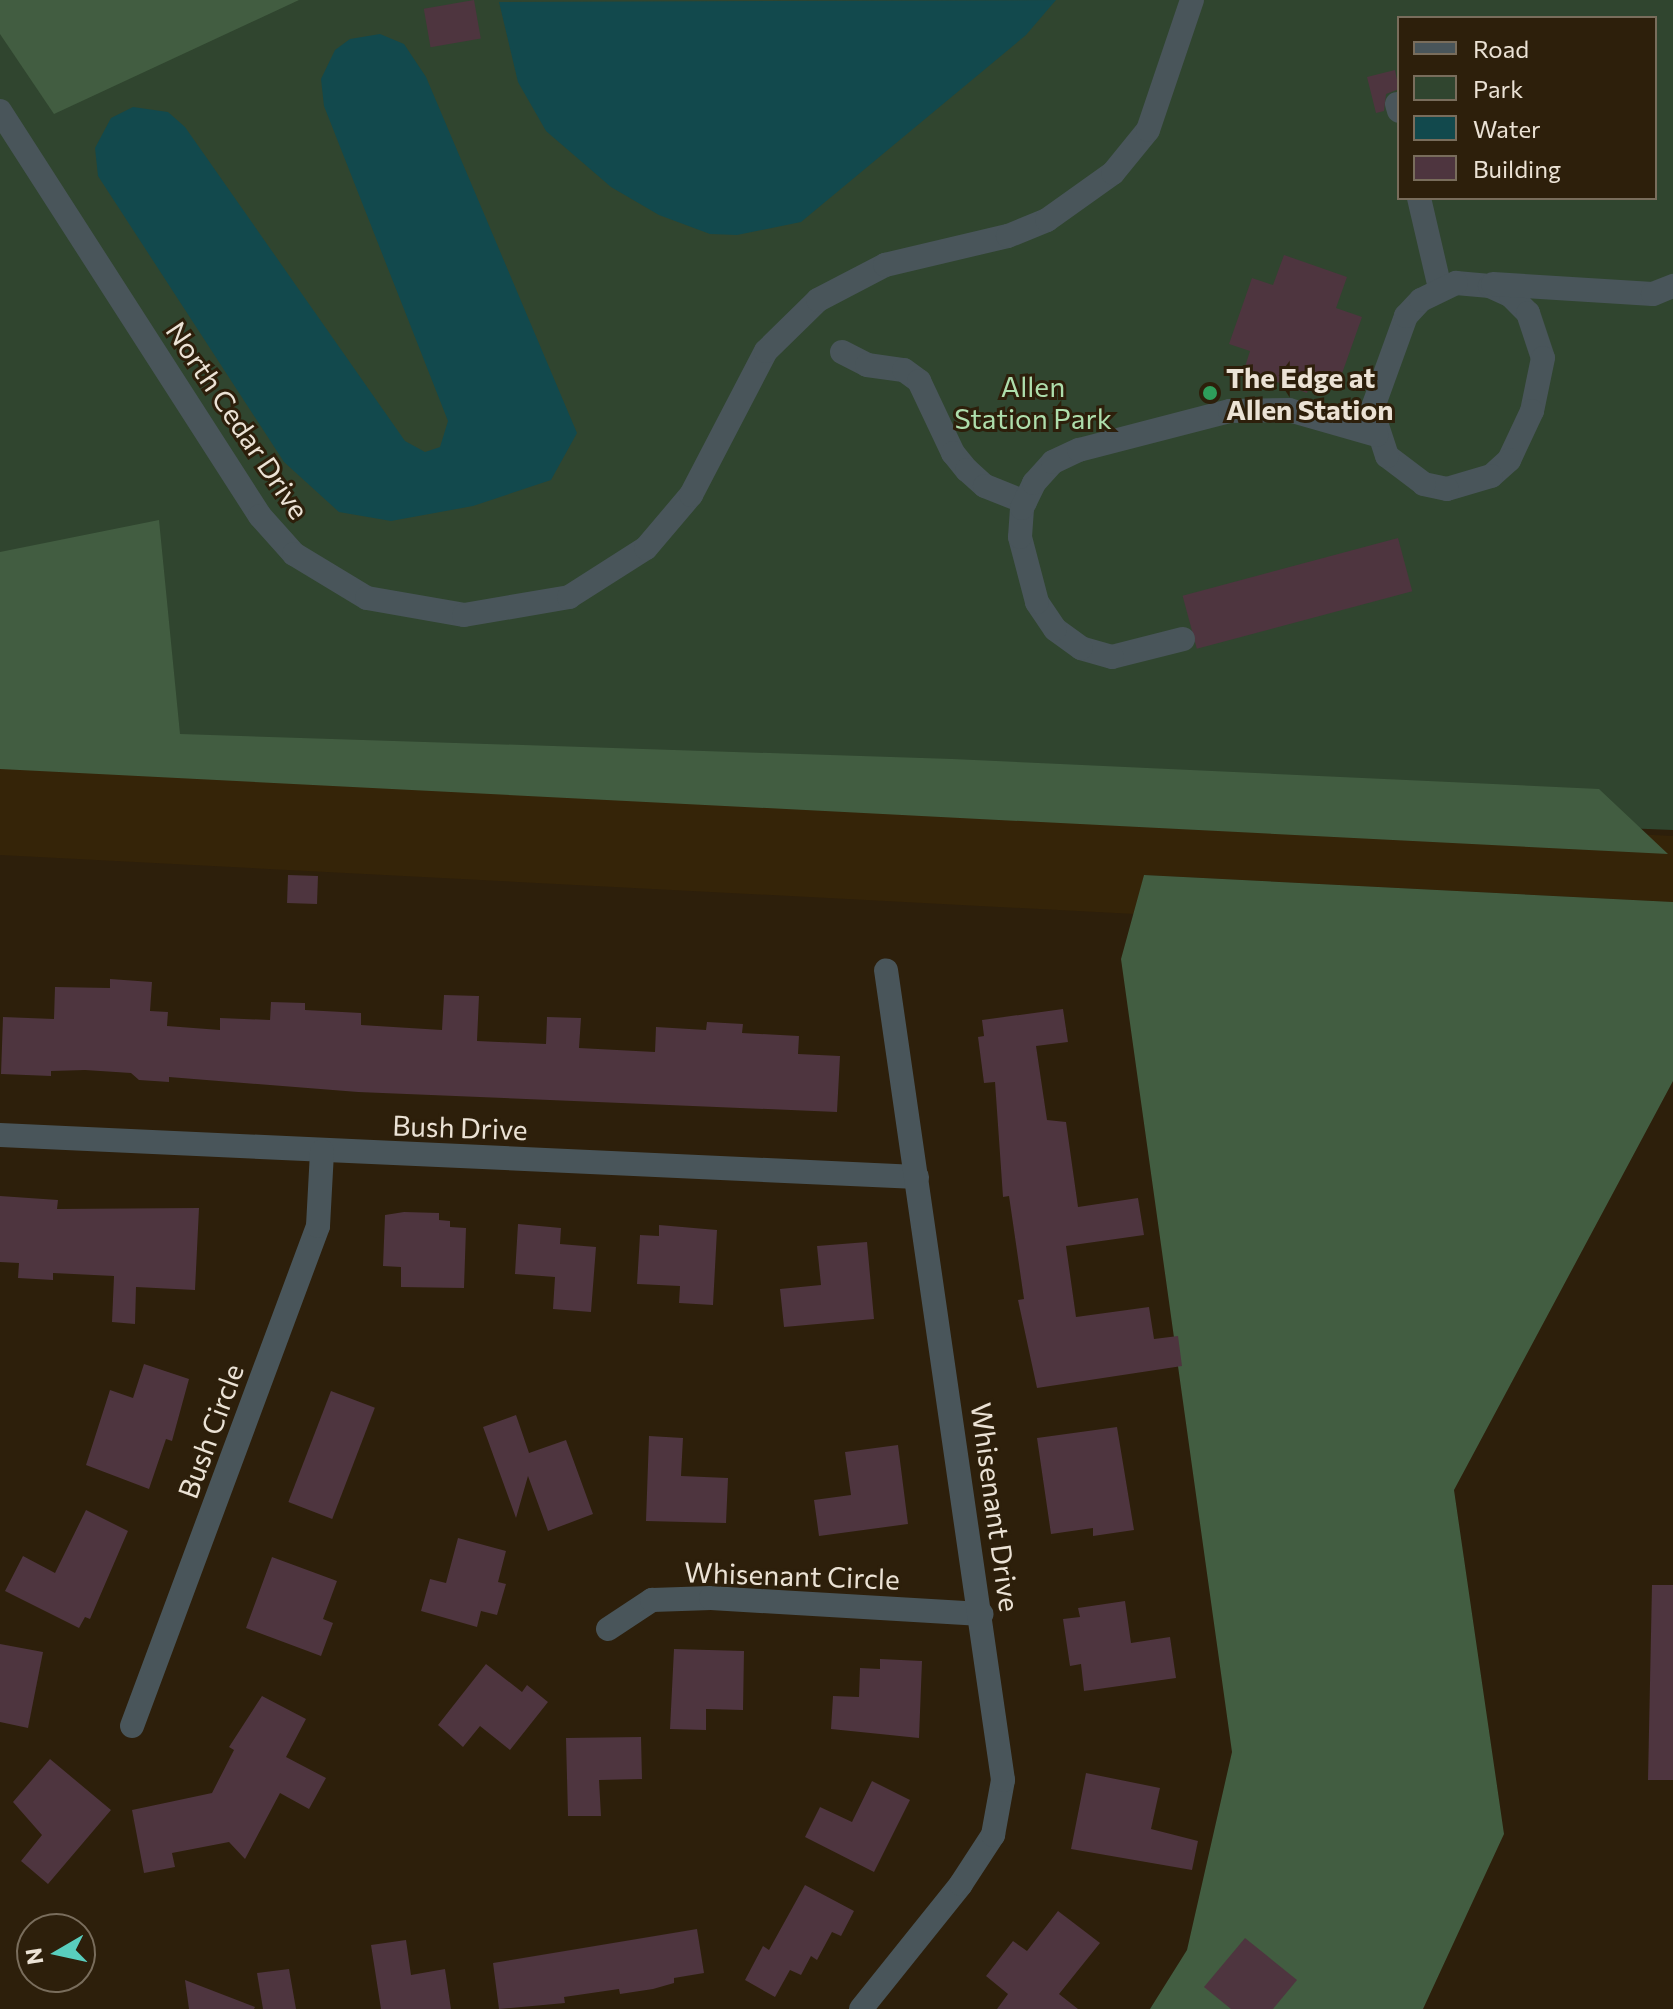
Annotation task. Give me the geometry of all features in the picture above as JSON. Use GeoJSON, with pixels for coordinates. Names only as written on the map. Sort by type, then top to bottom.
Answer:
{"type":"FeatureCollection","features":[{"type":"Feature","properties":{"kind":"street","name":"North Cedar Drive"},"geometry":{"type":"LineString","coordinates":[[0,111],[260,516],[294,554],[367,598],[415,610],[464,615],[519,609],[569,597],[646,548],[691,495],[766,351],[818,300],[885,265],[1008,236],[1047,220],[1113,173],[1148,130],[1192,0]]}},
{"type":"Feature","properties":{"kind":"street"},"geometry":{"type":"LineString","coordinates":[[1419,200],[1440,288]]}},
{"type":"Feature","properties":{"kind":"street"},"geometry":{"type":"LineString","coordinates":[[1473,283],[1511,296],[1539,334],[1540,379],[1509,460],[1470,486],[1424,484],[1395,464],[1376,435],[1372,410],[1377,386],[1396,336],[1421,300],[1440,288],[1473,283],[1663,290],[1673,309]]}},
{"type":"Feature","properties":{"kind":"street"},"geometry":{"type":"LineString","coordinates":[[842,352],[867,365],[904,370],[919,381],[953,453],[967,470],[985,486],[1025,502]]}},
{"type":"Feature","properties":{"kind":"street"},"geometry":{"type":"LineString","coordinates":[[1183,639],[1112,657],[1081,648],[1055,629],[1037,602],[1020,537],[1025,502],[1034,483],[1053,462],[1079,450],[1230,411],[1289,410],[1376,435]]}},
{"type":"Feature","properties":{"kind":"street","name":"Whisenant Drive"},"geometry":{"type":"LineString","coordinates":[[861,2009],[961,1884],[993,1835],[1000,1810],[1001,1746],[886,970]]}},
{"type":"Feature","properties":{"kind":"street","name":"Bush Drive"},"geometry":{"type":"LineString","coordinates":[[0,1135],[917,1177]]}},
{"type":"Feature","properties":{"kind":"street","name":"Bush Circle"},"geometry":{"type":"LineString","coordinates":[[132,1726],[318,1226],[322,1151]]}},
{"type":"Feature","properties":{"kind":"street","name":"Whisenant Circle"},"geometry":{"type":"LineString","coordinates":[[608,1629],[652,1600],[982,1614]]}},
{"type":"Feature","properties":{"kind":"shaded area"},"geometry":{"type":"Polygon","coordinates":[[[0,752],[1673,836],[1673,902],[1144,875],[1135,914],[0,855],[0,752]]]}},
{"type":"Feature","properties":{"kind":"green space","name":"Allen Station Park"},"geometry":{"type":"Polygon","coordinates":[[[0,0],[1673,0],[1673,830],[0,764],[0,0]]]}},
{"type":"Feature","properties":{"kind":"green space"},"geometry":{"type":"Polygon","coordinates":[[[0,0],[299,0],[54,114],[0,34],[0,0]]]}},
{"type":"Feature","properties":{"kind":"green space"},"geometry":{"type":"Polygon","coordinates":[[[159,520],[180,734],[952,759],[1599,789],[1668,854],[0,769],[0,552],[159,520]]]}},
{"type":"Feature","properties":{"kind":"green space"},"geometry":{"type":"Polygon","coordinates":[[[1144,875],[1673,902],[1673,1081],[1454,1490],[1504,1834],[1423,2009],[1150,2009],[1187,1950],[1232,1752],[1121,959],[1144,875]]]}},
{"type":"Feature","properties":{"kind":"water"},"geometry":{"type":"Polygon","coordinates":[[[1056,0],[1026,35],[801,222],[737,235],[710,234],[659,215],[611,187],[546,131],[518,82],[499,2],[1056,0]]]}},
{"type":"Feature","properties":{"kind":"water"},"geometry":{"type":"Polygon","coordinates":[[[380,34],[404,44],[426,77],[577,433],[551,480],[473,506],[391,521],[339,512],[284,462],[98,176],[95,148],[111,118],[133,107],[168,112],[185,127],[405,441],[425,452],[440,447],[448,421],[324,106],[321,79],[335,50],[350,39],[380,34]]]}},
{"type":"Feature","properties":{"kind":"building"},"geometry":{"type":"Polygon","coordinates":[[[474,0],[481,38],[431,47],[424,9],[474,0]]]}},
{"type":"Feature","properties":{"kind":"building"},"geometry":{"type":"Polygon","coordinates":[[[1395,70],[1397,90],[1386,94],[1384,111],[1376,113],[1367,77],[1395,70]]]}},
{"type":"Feature","properties":{"kind":"building"},"geometry":{"type":"Polygon","coordinates":[[[1284,255],[1347,277],[1336,308],[1362,317],[1339,382],[1314,373],[1307,393],[1244,370],[1250,351],[1229,344],[1252,278],[1273,285],[1284,255]]]}},
{"type":"Feature","properties":{"kind":"building"},"geometry":{"type":"Polygon","coordinates":[[[1398,538],[1412,591],[1197,649],[1183,596],[1398,538]]]}},
{"type":"Feature","properties":{"kind":"building"},"geometry":{"type":"Polygon","coordinates":[[[288,875],[318,876],[317,904],[287,903],[288,875]]]}},
{"type":"Feature","properties":{"kind":"building"},"geometry":{"type":"Polygon","coordinates":[[[110,979],[152,982],[150,1011],[168,1012],[167,1026],[220,1030],[220,1018],[270,1020],[271,1002],[305,1003],[305,1010],[361,1013],[361,1025],[442,1030],[444,995],[479,996],[477,1041],[546,1044],[547,1017],[581,1018],[579,1048],[655,1052],[656,1027],[706,1030],[707,1022],[743,1024],[742,1033],[799,1036],[798,1054],[840,1056],[837,1112],[358,1092],[169,1077],[169,1082],[139,1080],[131,1073],[85,1070],[51,1071],[51,1076],[1,1074],[3,1017],[54,1019],[55,987],[110,988],[110,979]]]}},
{"type":"Feature","properties":{"kind":"building"},"geometry":{"type":"Polygon","coordinates":[[[1063,1009],[1068,1042],[1036,1046],[1047,1120],[1066,1122],[1078,1207],[1138,1198],[1144,1235],[1066,1246],[1076,1317],[1149,1307],[1154,1339],[1178,1336],[1182,1366],[1037,1388],[1018,1300],[1024,1299],[1009,1196],[1003,1197],[995,1082],[984,1083],[978,1037],[984,1036],[982,1020],[1063,1009]]]}},
{"type":"Feature","properties":{"kind":"building"},"geometry":{"type":"Polygon","coordinates":[[[0,1196],[58,1200],[57,1209],[199,1208],[195,1290],[136,1287],[135,1324],[112,1322],[114,1276],[53,1273],[53,1280],[18,1278],[19,1263],[0,1262],[0,1196]]]}},
{"type":"Feature","properties":{"kind":"building"},"geometry":{"type":"Polygon","coordinates":[[[439,1213],[439,1220],[450,1221],[450,1227],[466,1228],[464,1288],[401,1287],[401,1267],[383,1266],[385,1215],[439,1213]]]}},
{"type":"Feature","properties":{"kind":"building"},"geometry":{"type":"Polygon","coordinates":[[[518,1224],[561,1228],[560,1244],[596,1247],[591,1312],[553,1309],[555,1277],[515,1274],[518,1224]]]}},
{"type":"Feature","properties":{"kind":"building"},"geometry":{"type":"Polygon","coordinates":[[[659,1225],[717,1230],[713,1305],[679,1303],[680,1286],[637,1284],[640,1235],[659,1236],[659,1225]]]}},
{"type":"Feature","properties":{"kind":"building"},"geometry":{"type":"Polygon","coordinates":[[[867,1242],[874,1319],[784,1327],[780,1289],[821,1285],[817,1246],[867,1242]]]}},
{"type":"Feature","properties":{"kind":"building"},"geometry":{"type":"Polygon","coordinates":[[[144,1364],[189,1379],[172,1441],[166,1439],[149,1489],[86,1465],[110,1390],[133,1398],[144,1364]]]}},
{"type":"Feature","properties":{"kind":"building"},"geometry":{"type":"Polygon","coordinates":[[[331,1391],[375,1408],[332,1519],[288,1502],[331,1391]]]}},
{"type":"Feature","properties":{"kind":"building"},"geometry":{"type":"Polygon","coordinates":[[[516,1415],[529,1453],[566,1440],[593,1514],[548,1531],[528,1476],[516,1518],[483,1427],[516,1415]]]}},
{"type":"Feature","properties":{"kind":"building"},"geometry":{"type":"Polygon","coordinates":[[[1117,1427],[1134,1530],[1093,1536],[1093,1528],[1051,1534],[1037,1438],[1117,1427]]]}},
{"type":"Feature","properties":{"kind":"building"},"geometry":{"type":"Polygon","coordinates":[[[649,1436],[683,1438],[681,1476],[728,1478],[726,1523],[646,1521],[649,1436]]]}},
{"type":"Feature","properties":{"kind":"building"},"geometry":{"type":"Polygon","coordinates":[[[898,1445],[908,1524],[819,1536],[814,1500],[851,1495],[845,1452],[898,1445]]]}},
{"type":"Feature","properties":{"kind":"building"},"geometry":{"type":"Polygon","coordinates":[[[86,1510],[128,1531],[90,1619],[85,1617],[79,1628],[5,1591],[23,1556],[55,1573],[86,1510]]]}},
{"type":"Feature","properties":{"kind":"building"},"geometry":{"type":"Polygon","coordinates":[[[458,1538],[506,1551],[498,1582],[506,1584],[497,1615],[481,1611],[477,1627],[421,1611],[430,1579],[446,1583],[458,1538]]]}},
{"type":"Feature","properties":{"kind":"building"},"geometry":{"type":"Polygon","coordinates":[[[272,1557],[337,1581],[323,1619],[333,1623],[321,1656],[246,1628],[272,1557]]]}},
{"type":"Feature","properties":{"kind":"building"},"geometry":{"type":"Polygon","coordinates":[[[1652,1585],[1673,1585],[1673,1780],[1648,1780],[1652,1585]]]}},
{"type":"Feature","properties":{"kind":"building"},"geometry":{"type":"Polygon","coordinates":[[[1125,1601],[1131,1643],[1170,1637],[1176,1678],[1084,1691],[1081,1664],[1070,1666],[1063,1619],[1080,1617],[1078,1608],[1125,1601]]]}},
{"type":"Feature","properties":{"kind":"building"},"geometry":{"type":"Polygon","coordinates":[[[0,1644],[43,1652],[28,1728],[0,1722],[0,1644]]]}},
{"type":"Feature","properties":{"kind":"building"},"geometry":{"type":"Polygon","coordinates":[[[674,1649],[744,1651],[743,1710],[706,1709],[706,1730],[670,1729],[674,1649]]]}},
{"type":"Feature","properties":{"kind":"building"},"geometry":{"type":"Polygon","coordinates":[[[880,1659],[922,1661],[919,1738],[831,1729],[833,1696],[859,1697],[860,1668],[880,1669],[880,1659]]]}},
{"type":"Feature","properties":{"kind":"building"},"geometry":{"type":"Polygon","coordinates":[[[486,1664],[522,1692],[527,1685],[548,1702],[510,1750],[480,1726],[463,1747],[438,1725],[486,1664]]]}},
{"type":"Feature","properties":{"kind":"building"},"geometry":{"type":"Polygon","coordinates":[[[262,1696],[306,1719],[286,1757],[326,1778],[309,1809],[280,1793],[245,1859],[229,1842],[172,1853],[175,1867],[144,1873],[132,1810],[212,1793],[234,1750],[229,1747],[262,1696]]]}},
{"type":"Feature","properties":{"kind":"building"},"geometry":{"type":"Polygon","coordinates":[[[641,1737],[642,1779],[599,1780],[601,1816],[568,1816],[566,1738],[641,1737]]]}},
{"type":"Feature","properties":{"kind":"building"},"geometry":{"type":"Polygon","coordinates":[[[50,1759],[111,1810],[48,1884],[21,1861],[42,1835],[13,1802],[50,1759]]]}},
{"type":"Feature","properties":{"kind":"building"},"geometry":{"type":"Polygon","coordinates":[[[1086,1773],[1160,1788],[1151,1829],[1198,1841],[1192,1870],[1071,1849],[1086,1773]]]}},
{"type":"Feature","properties":{"kind":"building"},"geometry":{"type":"Polygon","coordinates":[[[872,1781],[910,1800],[874,1872],[805,1837],[820,1807],[852,1822],[872,1781]]]}},
{"type":"Feature","properties":{"kind":"building"},"geometry":{"type":"Polygon","coordinates":[[[805,1885],[854,1911],[841,1936],[832,1932],[817,1960],[811,1956],[801,1975],[790,1970],[775,1997],[745,1980],[763,1946],[769,1950],[805,1885]]]}},
{"type":"Feature","properties":{"kind":"building"},"geometry":{"type":"Polygon","coordinates":[[[1058,1911],[1100,1943],[1059,1994],[1078,2009],[997,2009],[1008,1994],[986,1976],[1013,1941],[1027,1951],[1058,1911]]]}},
{"type":"Feature","properties":{"kind":"building"},"geometry":{"type":"Polygon","coordinates":[[[697,1929],[704,1973],[674,1978],[674,1983],[653,1989],[620,1994],[619,1989],[564,1997],[565,2003],[499,2009],[493,1963],[697,1929]]]}},
{"type":"Feature","properties":{"kind":"building"},"geometry":{"type":"Polygon","coordinates":[[[1245,1938],[1297,1980],[1273,2009],[1231,2009],[1204,1987],[1245,1938]]]}},
{"type":"Feature","properties":{"kind":"building"},"geometry":{"type":"Polygon","coordinates":[[[406,1940],[411,1975],[445,1969],[451,2009],[381,2009],[371,1945],[406,1940]]]}},
{"type":"Feature","properties":{"kind":"building"},"geometry":{"type":"Polygon","coordinates":[[[289,1969],[296,2009],[263,2009],[257,1973],[289,1969]]]}},
{"type":"Feature","properties":{"kind":"building"},"geometry":{"type":"Polygon","coordinates":[[[185,1980],[255,2007],[189,2009],[185,1980]]]}},
{"type":"Feature","properties":{"kind":"place","name":"The Edge at Allen Station"},"geometry":{"type":"Point","coordinates":[1210,393]}}]}
